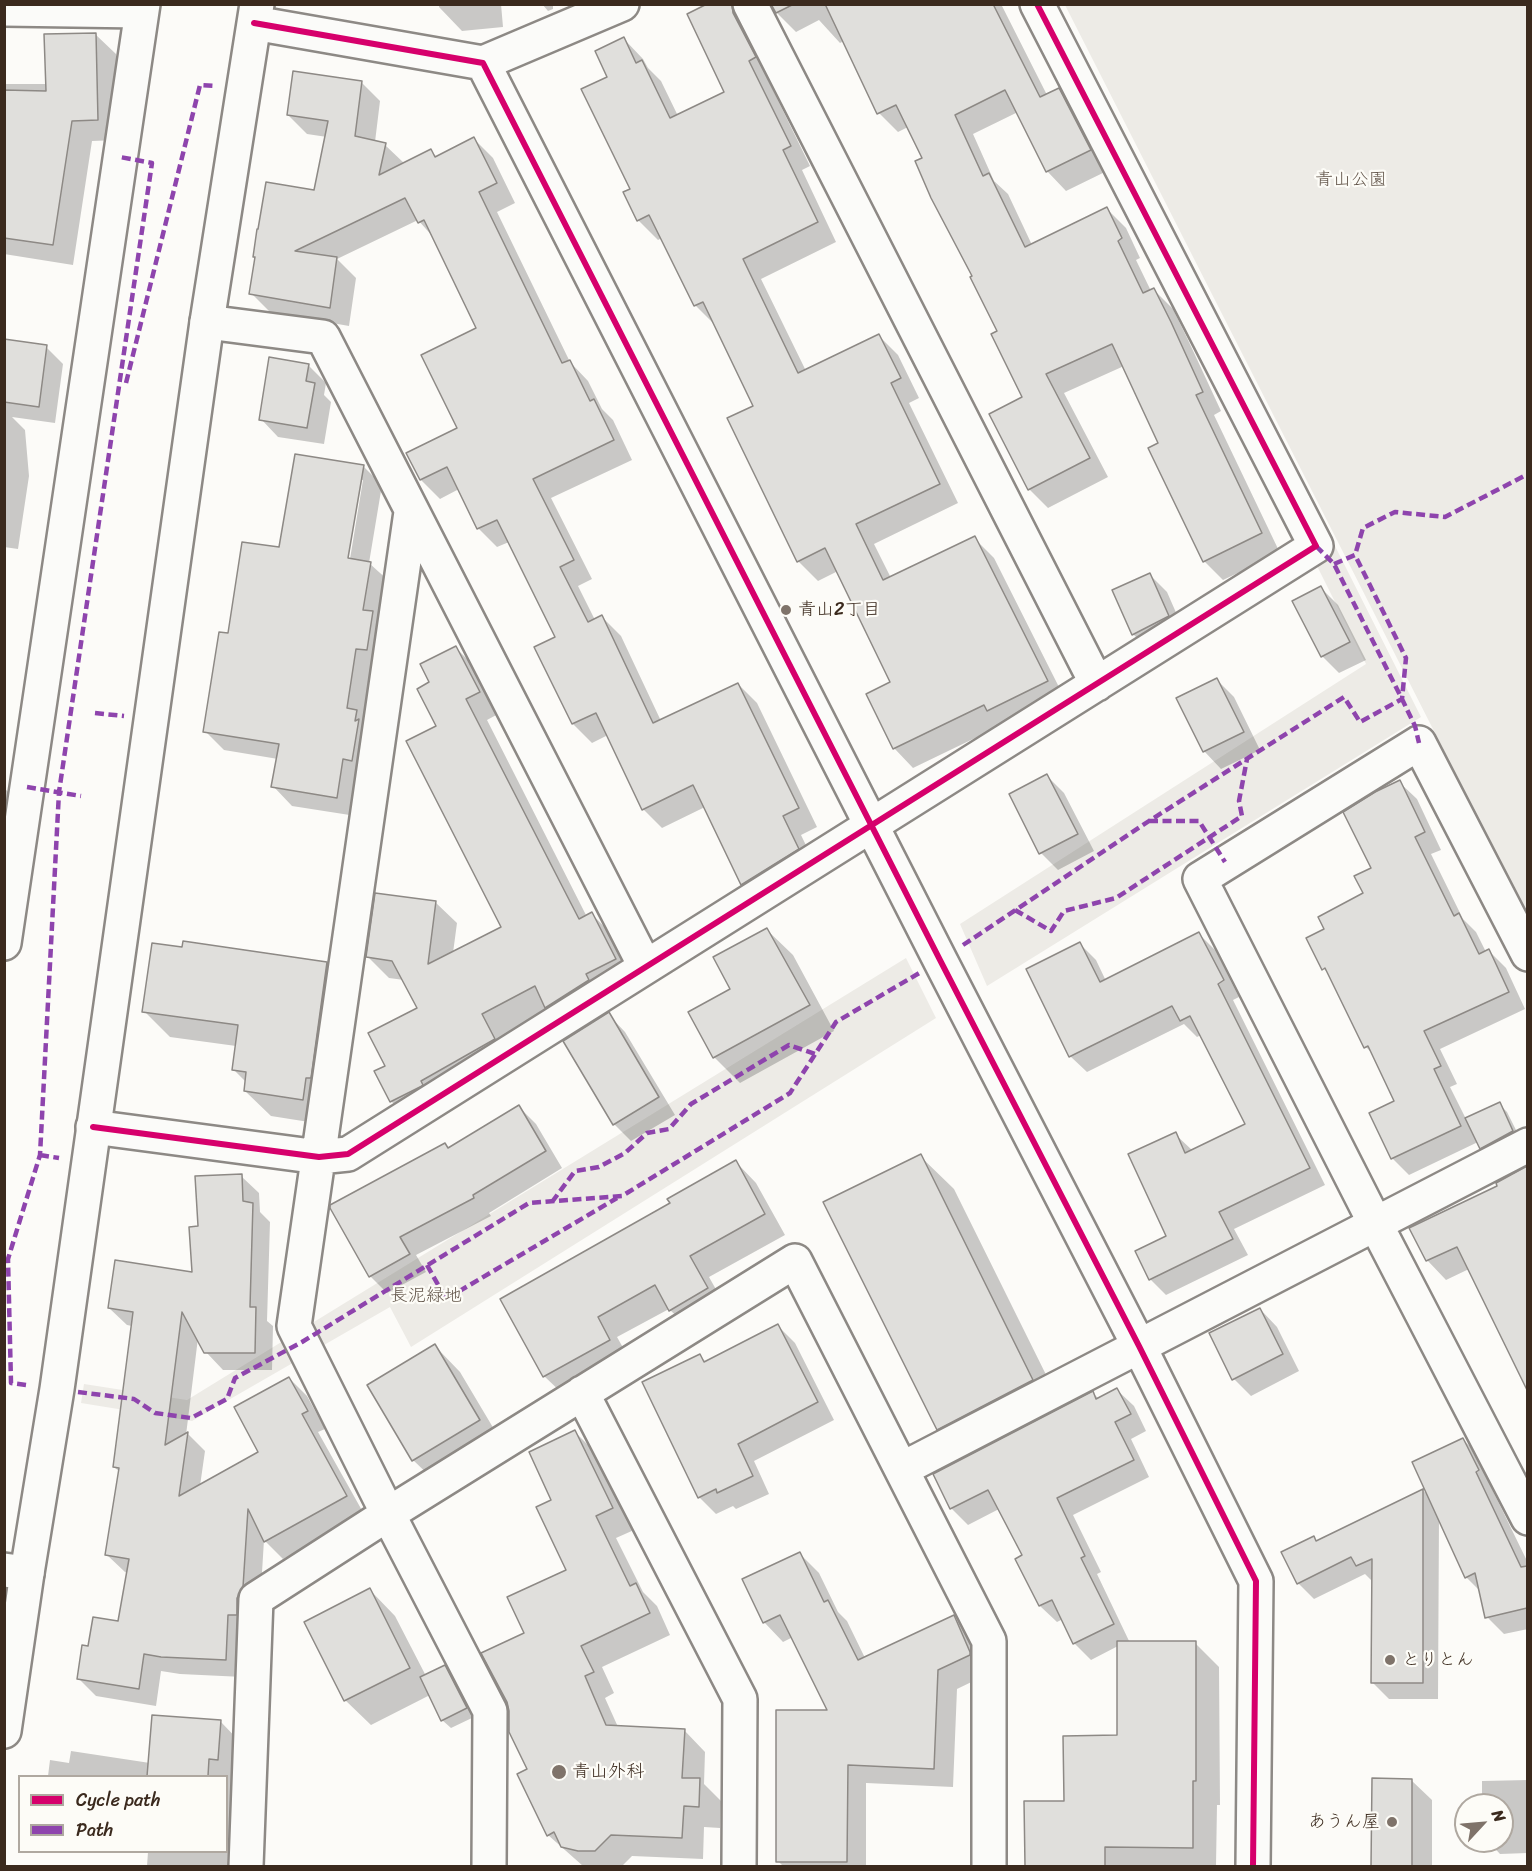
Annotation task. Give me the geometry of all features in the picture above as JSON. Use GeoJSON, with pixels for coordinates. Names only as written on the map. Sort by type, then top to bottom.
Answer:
{"type":"FeatureCollection","features":[{"type":"Feature","properties":{"kind":"street"},"geometry":{"type":"LineString","coordinates":[[4,1731],[16,1571],[57,1389],[207,322],[255,14],[483,63],[622,4]]}},
{"type":"Feature","properties":{"kind":"street"},"geometry":{"type":"LineString","coordinates":[[750,4],[1097,684]]}},
{"type":"Feature","properties":{"kind":"street"},"geometry":{"type":"LineString","coordinates":[[93,1127],[319,1157],[348,1154],[1316,546],[1037,4]]}},
{"type":"Feature","properties":{"kind":"street"},"geometry":{"type":"LineString","coordinates":[[4,9],[142,8],[4,943]]}},
{"type":"Feature","properties":{"kind":"street"},"geometry":{"type":"LineString","coordinates":[[483,63],[1139,1346],[1256,1581],[1253,1866]]}},
{"type":"Feature","properties":{"kind":"street"},"geometry":{"type":"LineString","coordinates":[[207,322],[323,337],[645,966]]}},
{"type":"Feature","properties":{"kind":"street"},"geometry":{"type":"LineString","coordinates":[[411,512],[294,1326],[490,1711],[489,1866]]}},
{"type":"Feature","properties":{"kind":"street"},"geometry":{"type":"LineString","coordinates":[[1527,954],[1419,743],[1200,879],[1527,1518]]}},
{"type":"Feature","properties":{"kind":"street"},"geometry":{"type":"LineString","coordinates":[[902,1469],[1527,1145]]}},
{"type":"Feature","properties":{"kind":"street"},"geometry":{"type":"LineString","coordinates":[[246,1866],[256,1599],[388,1514],[795,1261],[989,1641],[989,1866]]}},
{"type":"Feature","properties":{"kind":"street"},"geometry":{"type":"LineString","coordinates":[[582,1393],[740,1699],[739,1866]]}},
{"type":"Feature","properties":{"kind":"green space","name":"青山公園"},"geometry":{"type":"Polygon","coordinates":[[[1065,5],[1527,5],[1527,914],[1065,5]]]}},
{"type":"Feature","properties":{"kind":"green space"},"geometry":{"type":"Polygon","coordinates":[[[1335,546],[1421,717],[987,986],[960,924],[1366,664],[1316,564],[1335,546]]]}},
{"type":"Feature","properties":{"kind":"green space","name":"長泥緑地"},"geometry":{"type":"Polygon","coordinates":[[[906,958],[936,1018],[411,1347],[390,1307],[192,1421],[81,1403],[84,1384],[187,1400],[906,958]]]}},
{"type":"Feature","properties":{"kind":"building"},"geometry":{"type":"Polygon","coordinates":[[[707,4],[732,4],[733,13],[756,57],[749,61],[791,146],[783,150],[818,222],[743,259],[798,373],[879,334],[901,378],[891,383],[940,484],[856,524],[883,580],[975,536],[1048,681],[987,711],[984,705],[893,749],[866,694],[890,682],[825,548],[797,562],[727,418],[753,406],[703,302],[694,306],[649,215],[637,221],[623,192],[630,189],[581,89],[607,77],[595,51],[624,37],[636,63],[642,60],[670,118],[724,92],[687,14],[707,4]]]}},
{"type":"Feature","properties":{"kind":"building"},"geometry":{"type":"Polygon","coordinates":[[[771,4],[794,4],[776,13],[771,4]]]}},
{"type":"Feature","properties":{"kind":"building"},"geometry":{"type":"Polygon","coordinates":[[[825,4],[993,4],[1040,97],[1059,88],[1091,150],[1046,172],[1005,90],[955,115],[983,176],[989,173],[1025,247],[1107,207],[1122,238],[1118,241],[1143,293],[1154,288],[1171,322],[1203,392],[1196,395],[1262,533],[1203,562],[1148,448],[1158,443],[1112,344],[1046,374],[1090,458],[1028,490],[989,414],[1022,397],[991,334],[997,331],[970,277],[972,276],[931,198],[915,161],[922,158],[896,105],[877,114],[825,4]]]}},
{"type":"Feature","properties":{"kind":"building"},"geometry":{"type":"Polygon","coordinates":[[[96,33],[98,120],[72,121],[53,245],[4,238],[4,90],[46,91],[44,34],[96,33]]]}},
{"type":"Feature","properties":{"kind":"building"},"geometry":{"type":"Polygon","coordinates":[[[293,71],[362,81],[355,136],[386,143],[379,175],[431,149],[435,157],[474,137],[497,183],[479,192],[562,363],[570,360],[590,401],[594,399],[614,440],[533,479],[574,560],[560,567],[588,622],[602,615],[653,723],[738,683],[799,808],[783,816],[799,849],[741,885],[693,785],[642,810],[596,713],[572,724],[534,647],[555,637],[497,520],[477,529],[447,467],[420,480],[406,453],[457,428],[421,355],[476,328],[424,220],[418,223],[405,198],[295,251],[337,257],[330,308],[249,294],[257,229],[266,182],[314,190],[328,121],[287,115],[293,71]]]}},
{"type":"Feature","properties":{"kind":"building"},"geometry":{"type":"Polygon","coordinates":[[[4,339],[47,345],[39,407],[4,402],[4,339]]]}},
{"type":"Feature","properties":{"kind":"building"},"geometry":{"type":"Polygon","coordinates":[[[269,357],[309,364],[306,381],[315,383],[307,428],[259,420],[269,357]]]}},
{"type":"Feature","properties":{"kind":"building"},"geometry":{"type":"Polygon","coordinates":[[[295,454],[364,465],[348,558],[371,562],[363,610],[373,611],[367,650],[356,649],[347,708],[357,710],[355,721],[359,719],[352,761],[343,759],[337,798],[271,787],[279,744],[203,732],[219,632],[228,633],[242,542],[279,547],[295,454]]]}},
{"type":"Feature","properties":{"kind":"building"},"geometry":{"type":"Polygon","coordinates":[[[1150,573],[1169,616],[1132,635],[1112,590],[1150,573]]]}},
{"type":"Feature","properties":{"kind":"building"},"geometry":{"type":"Polygon","coordinates":[[[1321,586],[1350,642],[1321,657],[1292,601],[1321,586]]]}},
{"type":"Feature","properties":{"kind":"building"},"geometry":{"type":"Polygon","coordinates":[[[456,646],[480,692],[466,699],[579,919],[592,912],[616,959],[586,974],[589,980],[545,1008],[535,986],[482,1014],[495,1039],[421,1081],[423,1085],[420,1087],[390,1102],[374,1071],[385,1066],[368,1033],[417,1008],[392,961],[366,957],[375,893],[436,901],[428,964],[501,927],[406,741],[436,726],[417,689],[429,682],[420,664],[456,646]]]}},
{"type":"Feature","properties":{"kind":"building"},"geometry":{"type":"Polygon","coordinates":[[[1217,678],[1244,732],[1203,752],[1176,698],[1217,678]]]}},
{"type":"Feature","properties":{"kind":"building"},"geometry":{"type":"Polygon","coordinates":[[[1047,774],[1078,834],[1039,854],[1009,794],[1047,774]]]}},
{"type":"Feature","properties":{"kind":"building"},"geometry":{"type":"Polygon","coordinates":[[[1400,780],[1425,832],[1415,837],[1454,916],[1459,913],[1479,954],[1489,949],[1509,992],[1424,1031],[1441,1066],[1434,1069],[1461,1126],[1391,1159],[1369,1113],[1394,1101],[1368,1046],[1364,1048],[1325,968],[1322,970],[1306,938],[1324,929],[1318,917],[1363,893],[1354,876],[1371,868],[1343,812],[1400,780]]]}},
{"type":"Feature","properties":{"kind":"building"},"geometry":{"type":"Polygon","coordinates":[[[767,928],[810,1005],[713,1058],[688,1012],[730,989],[713,957],[767,928]]]}},
{"type":"Feature","properties":{"kind":"building"},"geometry":{"type":"Polygon","coordinates":[[[1199,932],[1224,980],[1218,984],[1310,1168],[1219,1212],[1233,1239],[1149,1280],[1135,1251],[1166,1236],[1128,1154],[1176,1132],[1185,1153],[1245,1124],[1190,1016],[1180,1021],[1172,1006],[1069,1057],[1026,969],[1080,942],[1100,982],[1199,932]]]}},
{"type":"Feature","properties":{"kind":"building"},"geometry":{"type":"Polygon","coordinates":[[[183,941],[327,962],[311,1078],[306,1078],[303,1100],[244,1091],[246,1072],[232,1070],[238,1025],[142,1012],[152,943],[182,947],[183,941]]]}},
{"type":"Feature","properties":{"kind":"building"},"geometry":{"type":"Polygon","coordinates":[[[609,1012],[659,1097],[613,1125],[563,1041],[609,1012]]]}},
{"type":"Feature","properties":{"kind":"building"},"geometry":{"type":"Polygon","coordinates":[[[1500,1102],[1513,1131],[1480,1149],[1465,1118],[1500,1102]]]}},
{"type":"Feature","properties":{"kind":"building"},"geometry":{"type":"Polygon","coordinates":[[[519,1105],[546,1151],[473,1195],[474,1198],[400,1237],[410,1254],[369,1277],[330,1205],[445,1143],[448,1148],[519,1105]]]}},
{"type":"Feature","properties":{"kind":"building"},"geometry":{"type":"Polygon","coordinates":[[[921,1154],[1033,1380],[937,1430],[823,1202],[921,1154]]]}},
{"type":"Feature","properties":{"kind":"building"},"geometry":{"type":"Polygon","coordinates":[[[736,1160],[765,1214],[690,1256],[708,1288],[669,1311],[655,1285],[598,1317],[610,1340],[543,1377],[500,1299],[670,1203],[667,1199],[736,1160]]]}},
{"type":"Feature","properties":{"kind":"building"},"geometry":{"type":"Polygon","coordinates":[[[1527,1166],[1527,1390],[1457,1247],[1426,1261],[1409,1228],[1497,1186],[1496,1183],[1527,1166]]]}},
{"type":"Feature","properties":{"kind":"building"},"geometry":{"type":"Polygon","coordinates":[[[242,1174],[243,1201],[253,1203],[250,1307],[256,1307],[255,1353],[204,1353],[182,1312],[165,1445],[188,1432],[179,1496],[258,1452],[234,1407],[289,1377],[308,1411],[302,1414],[347,1496],[264,1542],[248,1509],[243,1587],[237,1598],[237,1615],[228,1615],[226,1660],[144,1654],[139,1689],[77,1679],[82,1645],[88,1646],[93,1617],[118,1621],[129,1559],[105,1555],[119,1468],[113,1467],[133,1312],[108,1308],[115,1260],[192,1272],[189,1227],[198,1226],[195,1176],[242,1174]]]}},
{"type":"Feature","properties":{"kind":"building"},"geometry":{"type":"Polygon","coordinates":[[[1260,1308],[1283,1354],[1232,1380],[1209,1333],[1260,1308]]]}},
{"type":"Feature","properties":{"kind":"building"},"geometry":{"type":"Polygon","coordinates":[[[778,1324],[818,1402],[738,1444],[753,1476],[717,1493],[716,1489],[698,1498],[642,1382],[700,1354],[704,1362],[778,1324]]]}},
{"type":"Feature","properties":{"kind":"building"},"geometry":{"type":"Polygon","coordinates":[[[435,1344],[480,1420],[412,1461],[367,1385],[435,1344]]]}},
{"type":"Feature","properties":{"kind":"building"},"geometry":{"type":"Polygon","coordinates":[[[1117,1388],[1131,1414],[1115,1422],[1134,1460],[1057,1498],[1085,1556],[1081,1558],[1114,1624],[1073,1644],[1052,1600],[1039,1606],[1015,1559],[1022,1555],[988,1490],[950,1509],[933,1474],[1093,1391],[1096,1399],[1117,1388]]]}},
{"type":"Feature","properties":{"kind":"building"},"geometry":{"type":"Polygon","coordinates":[[[575,1430],[613,1508],[596,1516],[630,1586],[636,1583],[650,1613],[581,1646],[594,1672],[585,1676],[606,1725],[685,1729],[682,1778],[700,1778],[699,1807],[684,1806],[682,1838],[611,1835],[595,1851],[578,1851],[561,1847],[554,1832],[547,1836],[517,1774],[527,1769],[509,1732],[507,1702],[481,1653],[524,1633],[507,1597],[566,1570],[536,1507],[551,1500],[529,1452],[575,1430]]]}},
{"type":"Feature","properties":{"kind":"building"},"geometry":{"type":"Polygon","coordinates":[[[1463,1438],[1479,1470],[1476,1472],[1521,1567],[1527,1566],[1527,1608],[1485,1618],[1475,1573],[1465,1578],[1412,1462],[1463,1438]]]}},
{"type":"Feature","properties":{"kind":"building"},"geometry":{"type":"Polygon","coordinates":[[[1423,1489],[1423,1683],[1371,1683],[1372,1559],[1356,1566],[1351,1557],[1297,1584],[1281,1552],[1314,1536],[1316,1541],[1423,1489]]]}},
{"type":"Feature","properties":{"kind":"building"},"geometry":{"type":"Polygon","coordinates":[[[800,1552],[824,1602],[828,1600],[858,1660],[954,1615],[970,1652],[970,1655],[938,1670],[934,1769],[848,1765],[847,1862],[776,1862],[776,1710],[827,1710],[780,1615],[763,1623],[742,1579],[800,1552]]]}},
{"type":"Feature","properties":{"kind":"building"},"geometry":{"type":"Polygon","coordinates":[[[370,1588],[410,1668],[344,1701],[304,1622],[370,1588]]]}},
{"type":"Feature","properties":{"kind":"building"},"geometry":{"type":"Polygon","coordinates":[[[1117,1641],[1196,1641],[1196,1781],[1193,1781],[1193,1848],[1105,1847],[1105,1866],[1025,1866],[1024,1801],[1064,1801],[1063,1736],[1117,1735],[1117,1641]]]}},
{"type":"Feature","properties":{"kind":"building"},"geometry":{"type":"Polygon","coordinates":[[[445,1665],[467,1708],[441,1721],[420,1677],[445,1665]]]}},
{"type":"Feature","properties":{"kind":"building"},"geometry":{"type":"Polygon","coordinates":[[[152,1715],[221,1720],[218,1760],[209,1759],[208,1775],[147,1775],[152,1715]]]}},
{"type":"Feature","properties":{"kind":"building","name":"あうん屋"},"geometry":{"type":"Polygon","coordinates":[[[1372,1778],[1412,1779],[1412,1866],[1371,1866],[1372,1778]]]}},
{"type":"Feature","properties":{"kind":"marked path"},"geometry":{"type":"LineString","coordinates":[[126,383],[200,85],[216,86]]}},
{"type":"Feature","properties":{"kind":"marked path"},"geometry":{"type":"LineString","coordinates":[[26,1385],[11,1383],[8,1259],[40,1155],[59,792],[152,163],[120,157]]}},
{"type":"Feature","properties":{"kind":"marked path"},"geometry":{"type":"LineString","coordinates":[[1334,564],[1355,555],[1363,528],[1395,512],[1445,517],[1528,474]]}},
{"type":"Feature","properties":{"kind":"marked path"},"geometry":{"type":"LineString","coordinates":[[1316,546],[1334,564],[1415,726],[1419,743]]}},
{"type":"Feature","properties":{"kind":"marked path"},"geometry":{"type":"LineString","coordinates":[[963,945],[1149,821],[1344,697],[1360,722],[1402,699],[1406,658],[1355,555]]}},
{"type":"Feature","properties":{"kind":"marked path"},"geometry":{"type":"LineString","coordinates":[[95,713],[124,716]]}},
{"type":"Feature","properties":{"kind":"marked path"},"geometry":{"type":"LineString","coordinates":[[1015,910],[1051,931],[1064,911],[1116,898],[1242,816],[1239,801],[1247,759]]}},
{"type":"Feature","properties":{"kind":"marked path"},"geometry":{"type":"LineString","coordinates":[[27,787],[81,796]]}},
{"type":"Feature","properties":{"kind":"marked path"},"geometry":{"type":"LineString","coordinates":[[1149,821],[1199,821],[1225,862]]}},
{"type":"Feature","properties":{"kind":"marked path"},"geometry":{"type":"LineString","coordinates":[[78,1392],[134,1399],[155,1413],[191,1418],[227,1399],[235,1378],[302,1342],[529,1203],[622,1196],[790,1093],[836,1022],[921,972]]}},
{"type":"Feature","properties":{"kind":"marked path"},"geometry":{"type":"LineString","coordinates":[[552,1202],[575,1171],[599,1167],[625,1153],[647,1133],[669,1129],[691,1104],[789,1045],[815,1054]]}},
{"type":"Feature","properties":{"kind":"marked path"},"geometry":{"type":"LineString","coordinates":[[40,1155],[59,1158]]}},
{"type":"Feature","properties":{"kind":"marked path"},"geometry":{"type":"LineString","coordinates":[[427,1265],[446,1299],[617,1198]]}},
{"type":"Feature","properties":{"kind":"cycle path"},"geometry":{"type":"LineString","coordinates":[[93,1127],[319,1157],[348,1154],[1316,546],[1037,4]]}},
{"type":"Feature","properties":{"kind":"cycle path"},"geometry":{"type":"LineString","coordinates":[[254,23],[483,63],[1139,1346],[1256,1581],[1253,1866]]}},
{"type":"Feature","properties":{"kind":"place","name":"青山2丁目"},"geometry":{"type":"Point","coordinates":[786,610]}},
{"type":"Feature","properties":{"kind":"place","name":"とりとん"},"geometry":{"type":"Point","coordinates":[1390,1660]}},
{"type":"Feature","properties":{"kind":"place","name":"青山外科"},"geometry":{"type":"Point","coordinates":[559,1772]}},
{"type":"Feature","properties":{"kind":"place","name":"あうん屋"},"geometry":{"type":"Point","coordinates":[1392,1822]}}]}
